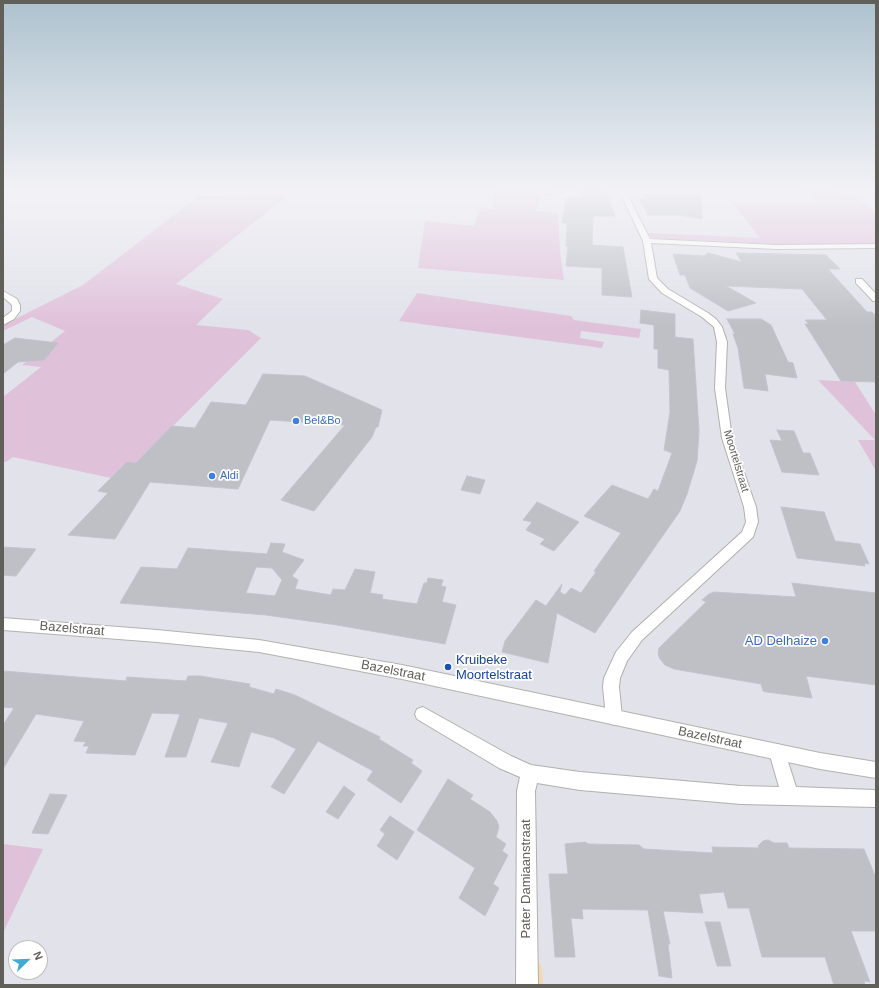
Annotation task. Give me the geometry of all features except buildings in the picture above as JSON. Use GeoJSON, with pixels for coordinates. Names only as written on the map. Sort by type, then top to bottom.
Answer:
{"type":"FeatureCollection","features":[{"type":"Feature","properties":{"kind":"street","name":"Moortelstraat"},"geometry":{"type":"LineString","coordinates":[[614,717],[611,687],[612,678],[621,657],[637,636],[748,534],[752,522],[750,507],[726,438],[720,388],[722,371],[721,334],[713,321],[665,291],[653,279],[647,241],[644,234]]}},
{"type":"Feature","properties":{"kind":"street"},"geometry":{"type":"LineString","coordinates":[[647,241],[776,247],[876,246]]}},
{"type":"Feature","properties":{"kind":"street"},"geometry":{"type":"LineString","coordinates":[[859,281],[876,299]]}},
{"type":"Feature","properties":{"kind":"street"},"geometry":{"type":"LineString","coordinates":[[3,293],[16,305],[16,311],[11,317],[3,322]]}},
{"type":"Feature","properties":{"kind":"street","name":"Bazelstraat"},"geometry":{"type":"LineString","coordinates":[[3,624],[259,646],[402,672],[777,752],[876,770]]}},
{"type":"Feature","properties":{"kind":"street"},"geometry":{"type":"LineString","coordinates":[[423,714],[505,762],[530,773],[580,781],[733,794],[874,800]]}},
{"type":"Feature","properties":{"kind":"street"},"geometry":{"type":"LineString","coordinates":[[777,752],[790,796]]}},
{"type":"Feature","properties":{"kind":"street","name":"Pater Damiaanstraat"},"geometry":{"type":"LineString","coordinates":[[527,985],[526,791],[530,773]]}},
{"type":"Feature","properties":{"kind":"shaded area"},"geometry":{"type":"Polygon","coordinates":[[[149,234],[239,234],[176,284],[223,299],[196,325],[248,330],[261,338],[136,463],[127,462],[111,478],[13,457],[6,462],[3,462],[3,397],[41,367],[22,365],[65,331],[32,317],[3,331],[3,325],[83,285],[149,234]]]}},
{"type":"Feature","properties":{"kind":"shaded area"},"geometry":{"type":"Polygon","coordinates":[[[423,234],[559,234],[564,280],[418,268],[423,234]]]}},
{"type":"Feature","properties":{"kind":"shaded area"},"geometry":{"type":"Polygon","coordinates":[[[649,234],[760,238],[757,234],[876,234],[876,244],[770,244],[656,238],[651,237],[649,234]]]}},
{"type":"Feature","properties":{"kind":"shaded area"},"geometry":{"type":"Polygon","coordinates":[[[417,293],[571,316],[574,320],[641,329],[639,338],[581,331],[580,338],[604,342],[602,348],[399,321],[417,293]]]}},
{"type":"Feature","properties":{"kind":"shaded area"},"geometry":{"type":"Polygon","coordinates":[[[818,380],[855,382],[876,415],[876,471],[858,440],[875,440],[818,380]]]}},
{"type":"Feature","properties":{"kind":"shaded area"},"geometry":{"type":"Polygon","coordinates":[[[3,844],[43,849],[3,933],[3,844]]]}},
{"type":"Feature","properties":{"kind":"waterway"},"geometry":{"type":"LineString","coordinates":[[537,966],[539,985]]}},
{"type":"Feature","properties":{"kind":"place","name":"Bel&Bo"},"geometry":{"type":"Point","coordinates":[296,421]}},
{"type":"Feature","properties":{"kind":"place","name":"Aldi"},"geometry":{"type":"Point","coordinates":[212,476]}},
{"type":"Feature","properties":{"kind":"place","name":"AD Delhaize"},"geometry":{"type":"Point","coordinates":[825,641]}},
{"type":"Feature","properties":{"kind":"place","name":"Kruibeke Moortelstraat"},"geometry":{"type":"Point","coordinates":[448,667]}}]}
